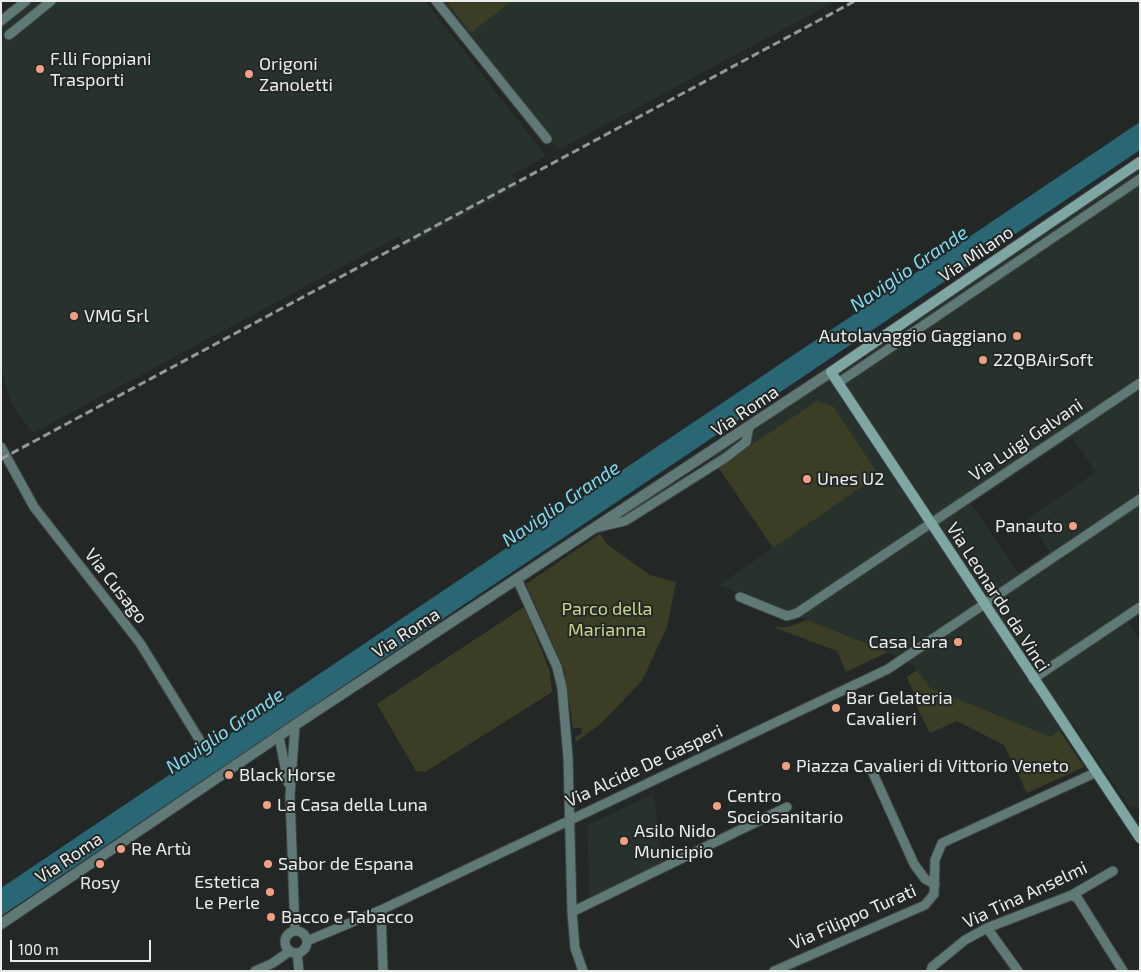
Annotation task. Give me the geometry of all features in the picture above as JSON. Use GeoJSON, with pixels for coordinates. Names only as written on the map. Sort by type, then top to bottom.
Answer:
{"type":"FeatureCollection","features":[{"type":"Feature","properties":{"kind":"main road","name":"Via Milano"},"geometry":{"type":"LineString","coordinates":[[831,372],[1140,162]]}},
{"type":"Feature","properties":{"kind":"main road","name":"Via Leonardo da Vinci"},"geometry":{"type":"LineString","coordinates":[[831,372],[1140,838]]}},
{"type":"Feature","properties":{"kind":"street"},"geometry":{"type":"LineString","coordinates":[[1,21],[26,1]]}},
{"type":"Feature","properties":{"kind":"street"},"geometry":{"type":"LineString","coordinates":[[9,35],[51,1]]}},
{"type":"Feature","properties":{"kind":"street"},"geometry":{"type":"LineString","coordinates":[[436,1],[547,138]]}},
{"type":"Feature","properties":{"kind":"street"},"geometry":{"type":"LineString","coordinates":[[838,383],[1140,179]]}},
{"type":"Feature","properties":{"kind":"street","name":"Via Roma"},"geometry":{"type":"LineString","coordinates":[[1,924],[295,724],[831,372]]}},
{"type":"Feature","properties":{"kind":"street","name":"Via Luigi Galvani"},"geometry":{"type":"LineString","coordinates":[[740,597],[787,616],[797,613],[1140,383]]}},
{"type":"Feature","properties":{"kind":"street","name":"Via Cusago"},"geometry":{"type":"LineString","coordinates":[[1,447],[34,507],[140,643],[204,747]]}},
{"type":"Feature","properties":{"kind":"street","name":"Via Alcide De Gasperi"},"geometry":{"type":"LineString","coordinates":[[307,941],[381,910],[888,669],[1140,499]]}},
{"type":"Feature","properties":{"kind":"street"},"geometry":{"type":"LineString","coordinates":[[517,579],[560,677],[567,747],[572,912],[575,948],[583,971]]}},
{"type":"Feature","properties":{"kind":"street"},"geometry":{"type":"LineString","coordinates":[[1033,678],[1140,607]]}},
{"type":"Feature","properties":{"kind":"street"},"geometry":{"type":"LineString","coordinates":[[295,724],[290,796],[295,932]]}},
{"type":"Feature","properties":{"kind":"street"},"geometry":{"type":"LineString","coordinates":[[279,736],[290,796]]}},
{"type":"Feature","properties":{"kind":"street","name":"Via Filippo Turati"},"geometry":{"type":"LineString","coordinates":[[774,971],[792,967],[925,904],[934,894],[935,860],[942,843],[1097,772]]}},
{"type":"Feature","properties":{"kind":"street","name":"Via Filippo Turati"},"geometry":{"type":"LineString","coordinates":[[873,773],[914,864],[925,878],[935,884]]}},
{"type":"Feature","properties":{"kind":"street"},"geometry":{"type":"LineString","coordinates":[[572,912],[787,807]]}},
{"type":"Feature","properties":{"kind":"street","name":"Via Tina Anselmi"},"geometry":{"type":"LineString","coordinates":[[931,971],[932,967],[965,940],[987,928],[1072,895],[1113,871]]}},
{"type":"Feature","properties":{"kind":"street"},"geometry":{"type":"LineString","coordinates":[[1072,895],[1078,899],[1123,971]]}},
{"type":"Feature","properties":{"kind":"street"},"geometry":{"type":"LineString","coordinates":[[381,910],[383,971]]}},
{"type":"Feature","properties":{"kind":"street"},"geometry":{"type":"LineString","coordinates":[[987,928],[1018,971]]}},
{"type":"Feature","properties":{"kind":"street"},"geometry":{"type":"LineString","coordinates":[[255,971],[305,948],[307,941],[304,935],[295,932]]}},
{"type":"Feature","properties":{"kind":"street"},"geometry":{"type":"LineString","coordinates":[[295,932],[286,938],[286,945],[293,952],[299,971]]}},
{"type":"Feature","properties":{"kind":"shaded area"},"geometry":{"type":"Polygon","coordinates":[[[31,1],[425,1],[546,156],[512,175],[519,186],[405,247],[399,236],[33,433],[12,405],[1,368],[1,25],[31,1]]]}},
{"type":"Feature","properties":{"kind":"shaded area"},"geometry":{"type":"Polygon","coordinates":[[[442,1],[836,1],[558,150],[442,1]]]}},
{"type":"Feature","properties":{"kind":"shaded area"},"geometry":{"type":"Polygon","coordinates":[[[1140,157],[1140,605],[1123,616],[1140,640],[1139,808],[1129,806],[1072,723],[1051,737],[929,688],[914,666],[888,652],[719,585],[879,475],[833,406],[817,401],[718,467],[706,449],[1140,157]],[[1072,437],[971,504],[1018,573],[1050,552],[1028,518],[1096,472],[1072,437]]]}},
{"type":"Feature","properties":{"kind":"shaded area","name":"Asilo Nido Municipio"},"geometry":{"type":"Polygon","coordinates":[[[653,794],[663,863],[658,863],[659,866],[590,898],[587,826],[653,794]]]}},
{"type":"Feature","properties":{"kind":"green space"},"geometry":{"type":"Polygon","coordinates":[[[446,1],[511,1],[471,33],[446,1]]]}},
{"type":"Feature","properties":{"kind":"green space"},"geometry":{"type":"Polygon","coordinates":[[[817,401],[833,406],[879,475],[773,548],[718,467],[817,401]]]}},
{"type":"Feature","properties":{"kind":"green space","name":"Parco della Marianna"},"geometry":{"type":"Polygon","coordinates":[[[600,534],[607,544],[650,575],[676,582],[667,627],[642,681],[600,724],[576,742],[575,737],[581,734],[582,728],[573,728],[564,669],[526,584],[600,534]]]}},
{"type":"Feature","properties":{"kind":"green space"},"geometry":{"type":"Polygon","coordinates":[[[524,607],[549,669],[552,692],[425,772],[416,771],[377,704],[524,607]]]}},
{"type":"Feature","properties":{"kind":"green space"},"geometry":{"type":"Polygon","coordinates":[[[807,620],[888,652],[846,672],[837,651],[773,627],[788,627],[807,620]]]}},
{"type":"Feature","properties":{"kind":"green space"},"geometry":{"type":"Polygon","coordinates":[[[917,670],[930,688],[1051,737],[1059,730],[1084,767],[1027,793],[1004,745],[957,721],[930,733],[911,695],[914,693],[907,677],[917,670]]]}},
{"type":"Feature","properties":{"kind":"water"},"geometry":{"type":"Polygon","coordinates":[[[1140,122],[1140,150],[1,916],[1,888],[1140,122]]]}},
{"type":"Feature","properties":{"kind":"railway"},"geometry":{"type":"LineString","coordinates":[[1,459],[855,1]]}},
{"type":"Feature","properties":{"kind":"place","name":"F.lli Foppiani Trasporti"},"geometry":{"type":"Point","coordinates":[40,69]}},
{"type":"Feature","properties":{"kind":"place","name":"Origoni Zanoletti"},"geometry":{"type":"Point","coordinates":[249,74]}},
{"type":"Feature","properties":{"kind":"place","name":"VMG Srl"},"geometry":{"type":"Point","coordinates":[74,316]}},
{"type":"Feature","properties":{"kind":"place","name":"Autolavaggio Gaggiano"},"geometry":{"type":"Point","coordinates":[1017,336]}},
{"type":"Feature","properties":{"kind":"place","name":"22QBAirSoft"},"geometry":{"type":"Point","coordinates":[983,360]}},
{"type":"Feature","properties":{"kind":"place","name":"Unes U2"},"geometry":{"type":"Point","coordinates":[807,479]}},
{"type":"Feature","properties":{"kind":"place","name":"Panauto"},"geometry":{"type":"Point","coordinates":[1073,526]}},
{"type":"Feature","properties":{"kind":"place","name":"Casa Lara"},"geometry":{"type":"Point","coordinates":[958,642]}},
{"type":"Feature","properties":{"kind":"place","name":"Bar Gelateria Cavalieri"},"geometry":{"type":"Point","coordinates":[836,708]}},
{"type":"Feature","properties":{"kind":"place","name":"Piazza Cavalieri di Vittorio Veneto"},"geometry":{"type":"Point","coordinates":[786,766]}},
{"type":"Feature","properties":{"kind":"place","name":"Black Horse"},"geometry":{"type":"Point","coordinates":[229,775]}},
{"type":"Feature","properties":{"kind":"place","name":"La Casa della Luna"},"geometry":{"type":"Point","coordinates":[267,805]}},
{"type":"Feature","properties":{"kind":"place","name":"Centro Sociosanitario"},"geometry":{"type":"Point","coordinates":[717,806]}},
{"type":"Feature","properties":{"kind":"place","name":"Asilo Nido Municipio"},"geometry":{"type":"Point","coordinates":[624,841]}},
{"type":"Feature","properties":{"kind":"place","name":"Re Artù"},"geometry":{"type":"Point","coordinates":[121,849]}},
{"type":"Feature","properties":{"kind":"place","name":"Rosy"},"geometry":{"type":"Point","coordinates":[100,864]}},
{"type":"Feature","properties":{"kind":"place","name":"Sabor de Espana"},"geometry":{"type":"Point","coordinates":[268,864]}},
{"type":"Feature","properties":{"kind":"place","name":"Estetica Le Perle"},"geometry":{"type":"Point","coordinates":[270,892]}},
{"type":"Feature","properties":{"kind":"place","name":"Bacco e Tabacco"},"geometry":{"type":"Point","coordinates":[271,917]}},
{"type":"Feature","properties":{"kind":"water label","name":"Naviglio Grande"},"geometry":{"type":"Point","coordinates":[909,269]}},
{"type":"Feature","properties":{"kind":"water label","name":"Naviglio Grande"},"geometry":{"type":"Point","coordinates":[561,504]}},
{"type":"Feature","properties":{"kind":"water label","name":"Naviglio Grande"},"geometry":{"type":"Point","coordinates":[225,731]}}]}
